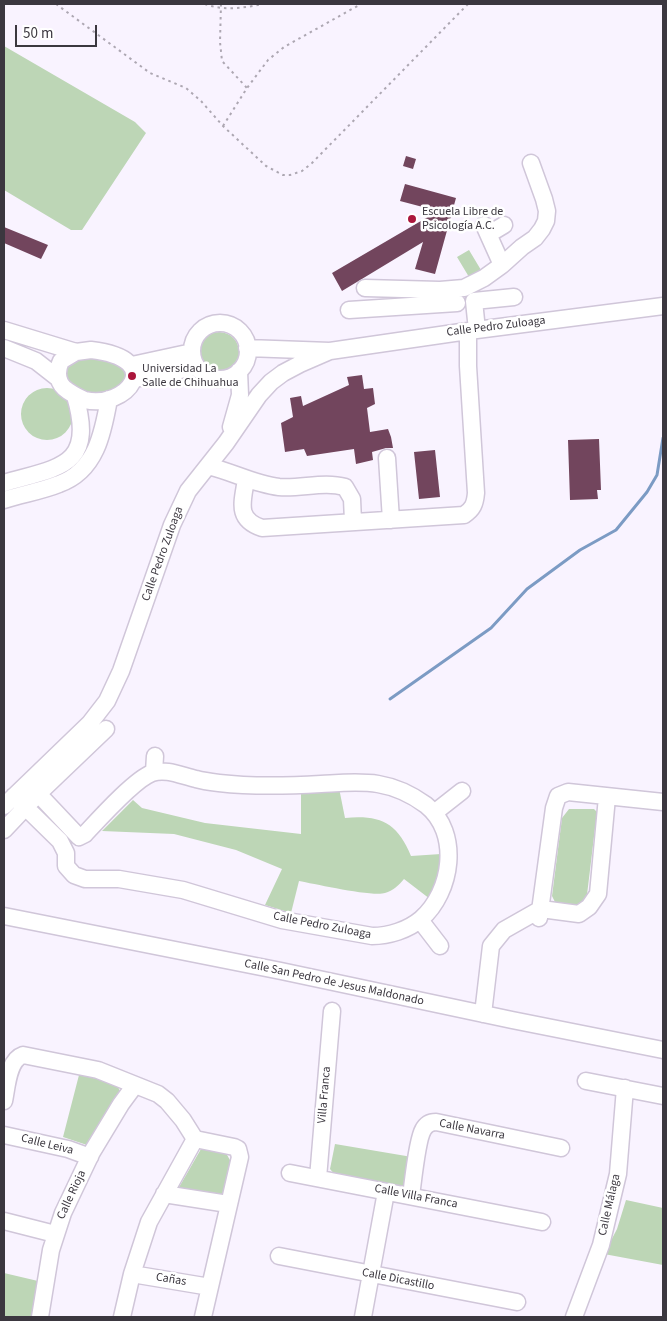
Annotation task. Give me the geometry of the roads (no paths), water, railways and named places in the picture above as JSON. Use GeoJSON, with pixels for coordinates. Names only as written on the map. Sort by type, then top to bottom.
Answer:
{"type":"FeatureCollection","features":[{"type":"Feature","properties":{"kind":"street"},"geometry":{"type":"LineString","coordinates":[[465,298],[484,278],[535,238],[546,221],[547,211],[544,199],[531,163]]}},
{"type":"Feature","properties":{"kind":"street"},"geometry":{"type":"LineString","coordinates":[[502,265],[487,229],[504,225]]}},
{"type":"Feature","properties":{"kind":"street"},"geometry":{"type":"LineString","coordinates":[[365,288],[440,290],[465,298]]}},
{"type":"Feature","properties":{"kind":"street"},"geometry":{"type":"LineString","coordinates":[[349,310],[465,298],[514,297]]}},
{"type":"Feature","properties":{"kind":"street"},"geometry":{"type":"LineString","coordinates":[[246,479],[242,507],[248,521],[252,525],[262,528],[464,515],[473,508],[475,501],[469,331],[465,298]]}},
{"type":"Feature","properties":{"kind":"street","name":"Calle Pedro Zuloaga"},"geometry":{"type":"LineString","coordinates":[[247,348],[330,351],[663,306]]}},
{"type":"Feature","properties":{"kind":"street"},"geometry":{"type":"LineString","coordinates":[[213,324],[231,326],[239,331],[247,348],[246,361],[239,372],[232,376],[216,379],[209,377],[194,360],[193,343],[197,335],[204,328],[213,324]]}},
{"type":"Feature","properties":{"kind":"street"},"geometry":{"type":"LineString","coordinates":[[4,330],[76,352]]}},
{"type":"Feature","properties":{"kind":"street"},"geometry":{"type":"LineString","coordinates":[[4,348],[36,362],[59,379]]}},
{"type":"Feature","properties":{"kind":"street"},"geometry":{"type":"LineString","coordinates":[[91,350],[126,360],[134,372],[124,391],[110,399],[90,401],[75,396],[65,389],[57,372],[61,361],[76,352],[91,350]]}},
{"type":"Feature","properties":{"kind":"street","name":"Calle Pedro Zuloaga"},"geometry":{"type":"LineString","coordinates":[[33,788],[107,701],[121,671],[179,507],[188,491],[226,443],[259,395],[271,382],[291,368],[330,351]]}},
{"type":"Feature","properties":{"kind":"street"},"geometry":{"type":"LineString","coordinates":[[134,372],[194,360]]}},
{"type":"Feature","properties":{"kind":"street"},"geometry":{"type":"LineString","coordinates":[[226,443],[240,395],[239,372]]}},
{"type":"Feature","properties":{"kind":"street"},"geometry":{"type":"LineString","coordinates":[[4,483],[55,469],[74,456],[81,442],[82,430],[81,414],[75,396]]}},
{"type":"Feature","properties":{"kind":"street"},"geometry":{"type":"LineString","coordinates":[[4,500],[60,484],[81,471],[89,462],[104,431],[110,399]]}},
{"type":"Feature","properties":{"kind":"street"},"geometry":{"type":"LineString","coordinates":[[387,458],[391,520]]}},
{"type":"Feature","properties":{"kind":"street"},"geometry":{"type":"LineString","coordinates":[[208,466],[224,470],[256,484],[280,487],[345,487],[352,499],[353,521]]}},
{"type":"Feature","properties":{"kind":"street","name":"Calle Pedro Zuloaga"},"geometry":{"type":"LineString","coordinates":[[4,830],[14,803],[106,728]]}},
{"type":"Feature","properties":{"kind":"street"},"geometry":{"type":"LineString","coordinates":[[33,788],[79,836],[85,834],[139,780],[154,772],[155,756]]}},
{"type":"Feature","properties":{"kind":"street","name":"Calle Pedro Zuloaga"},"geometry":{"type":"LineString","coordinates":[[14,803],[60,840],[66,853],[66,866],[74,875],[85,879],[119,879],[183,890],[282,920],[372,936],[385,936],[398,932],[420,920],[436,900],[444,885],[448,851],[446,835],[439,819],[426,806],[394,787],[356,782],[283,786],[239,785],[198,780],[174,773],[154,772]]}},
{"type":"Feature","properties":{"kind":"street"},"geometry":{"type":"LineString","coordinates":[[434,813],[462,791]]}},
{"type":"Feature","properties":{"kind":"street"},"geometry":{"type":"LineString","coordinates":[[483,1014],[491,946],[498,938],[507,936],[539,920],[554,808],[558,796],[568,792],[663,802]]}},
{"type":"Feature","properties":{"kind":"street"},"geometry":{"type":"LineString","coordinates":[[541,909],[579,914],[589,907],[598,894],[606,797]]}},
{"type":"Feature","properties":{"kind":"street","name":"Calle San Pedro de Jesus Maldonado"},"geometry":{"type":"LineString","coordinates":[[4,916],[663,1050]]}},
{"type":"Feature","properties":{"kind":"street"},"geometry":{"type":"LineString","coordinates":[[420,920],[440,946]]}},
{"type":"Feature","properties":{"kind":"street","name":"Villa Franca"},"geometry":{"type":"LineString","coordinates":[[318,1178],[332,1011]]}},
{"type":"Feature","properties":{"kind":"street"},"geometry":{"type":"LineString","coordinates":[[4,1101],[12,1065],[19,1056],[23,1055],[98,1070],[158,1094],[167,1101],[183,1120],[194,1139],[234,1147],[238,1150],[240,1157],[202,1317]]}},
{"type":"Feature","properties":{"kind":"street"},"geometry":{"type":"LineString","coordinates":[[586,1081],[663,1096]]}},
{"type":"Feature","properties":{"kind":"street","name":"Calle Rioja"},"geometry":{"type":"LineString","coordinates":[[40,1317],[55,1234],[63,1213],[90,1157],[121,1104],[135,1085]]}},
{"type":"Feature","properties":{"kind":"street","name":"Calle Málaga"},"geometry":{"type":"LineString","coordinates":[[574,1317],[601,1245],[618,1174],[625,1088]]}},
{"type":"Feature","properties":{"kind":"street","name":"Calle Navarra"},"geometry":{"type":"LineString","coordinates":[[411,1196],[421,1135],[427,1125],[432,1122],[561,1148]]}},
{"type":"Feature","properties":{"kind":"street","name":"Calle Leiva"},"geometry":{"type":"LineString","coordinates":[[4,1135],[90,1157]]}},
{"type":"Feature","properties":{"kind":"street"},"geometry":{"type":"LineString","coordinates":[[122,1317],[132,1274],[149,1222],[194,1139]]}},
{"type":"Feature","properties":{"kind":"street","name":"Calle Villa Franca"},"geometry":{"type":"LineString","coordinates":[[290,1173],[542,1222]]}},
{"type":"Feature","properties":{"kind":"street"},"geometry":{"type":"LineString","coordinates":[[363,1317],[386,1192]]}},
{"type":"Feature","properties":{"kind":"street"},"geometry":{"type":"LineString","coordinates":[[164,1194],[228,1204]]}},
{"type":"Feature","properties":{"kind":"street"},"geometry":{"type":"LineString","coordinates":[[4,1222],[55,1234]]}},
{"type":"Feature","properties":{"kind":"street","name":"Calle Dicastillo"},"geometry":{"type":"LineString","coordinates":[[279,1256],[517,1302]]}},
{"type":"Feature","properties":{"kind":"street","name":"Cañas"},"geometry":{"type":"LineString","coordinates":[[132,1274],[210,1287]]}},
{"type":"Feature","properties":{"kind":"waterway"},"geometry":{"type":"LineString","coordinates":[[390,699],[491,628],[527,589],[580,550],[616,530],[647,492],[657,475],[663,438]]}},
{"type":"Feature","properties":{"kind":"place","name":"Escuela Libre de Psicología A.C."},"geometry":{"type":"Point","coordinates":[412,219]}},
{"type":"Feature","properties":{"kind":"place","name":"Universidad La Salle de Chihuahua"},"geometry":{"type":"Point","coordinates":[132,376]}}]}
